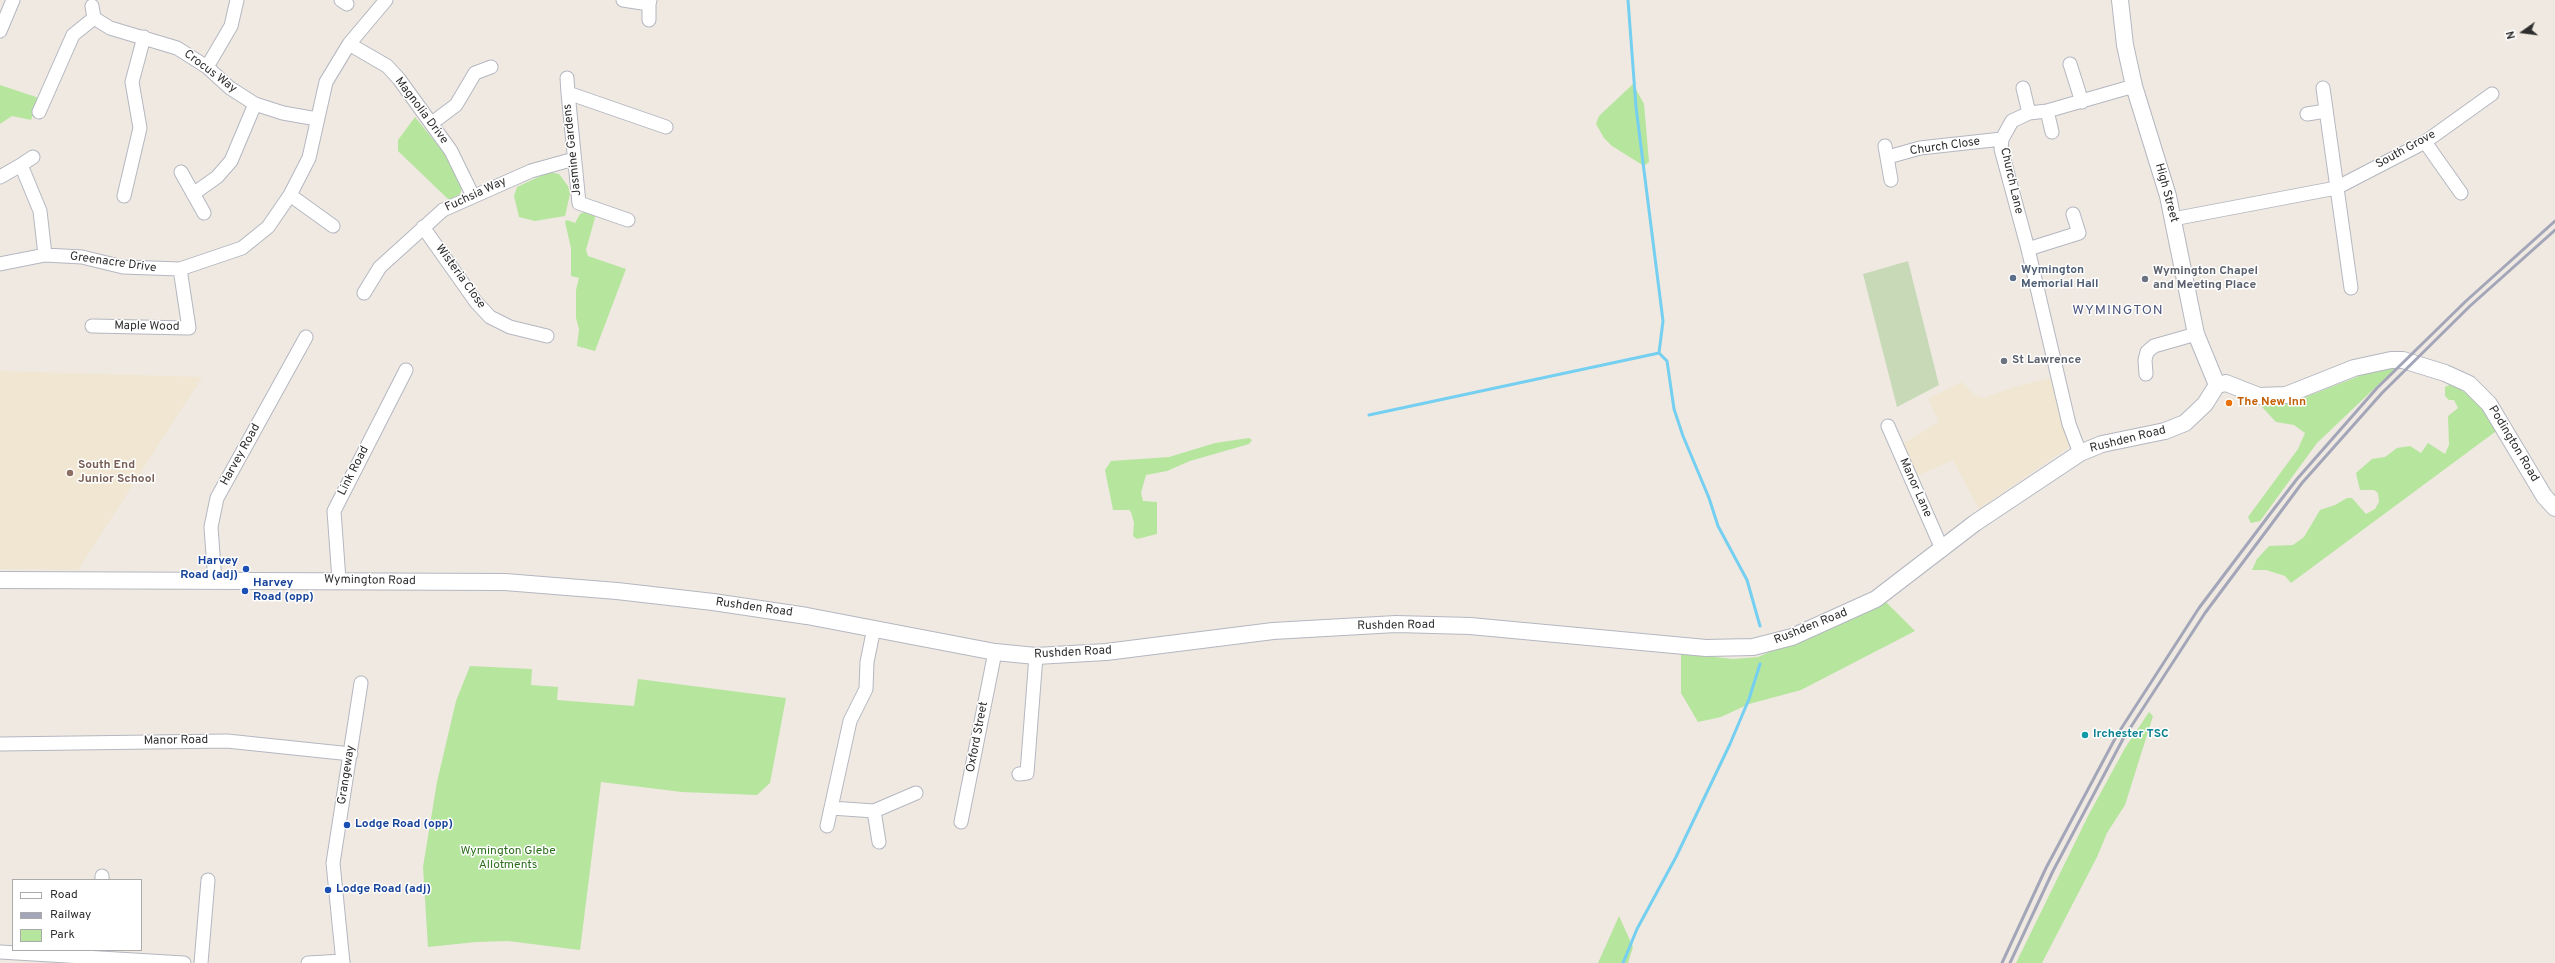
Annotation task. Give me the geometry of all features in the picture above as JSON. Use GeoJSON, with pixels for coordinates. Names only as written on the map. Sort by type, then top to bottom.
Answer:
{"type":"FeatureCollection","features":[{"type":"Feature","properties":{"kind":"street"},"geometry":{"type":"LineString","coordinates":[[0,31],[13,0]]}},
{"type":"Feature","properties":{"kind":"street"},"geometry":{"type":"LineString","coordinates":[[208,67],[231,26],[237,0]]}},
{"type":"Feature","properties":{"kind":"street","name":"Greenacre Drive"},"geometry":{"type":"LineString","coordinates":[[0,264],[45,255],[82,257],[123,267],[180,269],[242,248],[268,227],[290,195],[309,158],[326,82],[348,44],[386,0]]}},
{"type":"Feature","properties":{"kind":"street"},"geometry":{"type":"LineString","coordinates":[[623,0],[650,2],[649,20]]}},
{"type":"Feature","properties":{"kind":"street","name":"High Street"},"geometry":{"type":"LineString","coordinates":[[2120,0],[2125,45],[2134,86],[2168,196],[2196,334],[2217,385]]}},
{"type":"Feature","properties":{"kind":"street","name":"Crocus Way"},"geometry":{"type":"LineString","coordinates":[[39,112],[73,35],[93,12],[110,28],[177,48],[208,67],[230,88],[255,104],[283,113],[317,119]]}},
{"type":"Feature","properties":{"kind":"street"},"geometry":{"type":"LineString","coordinates":[[124,196],[140,128],[132,82],[144,37]]}},
{"type":"Feature","properties":{"kind":"street","name":"Magnolia Drive"},"geometry":{"type":"LineString","coordinates":[[348,44],[387,66],[432,123],[451,151],[473,196]]}},
{"type":"Feature","properties":{"kind":"street"},"geometry":{"type":"LineString","coordinates":[[2070,64],[2082,102]]}},
{"type":"Feature","properties":{"kind":"street"},"geometry":{"type":"LineString","coordinates":[[432,123],[456,105],[475,73],[491,67]]}},
{"type":"Feature","properties":{"kind":"street","name":"Jasmine Gardens"},"geometry":{"type":"LineString","coordinates":[[566,78],[579,203],[628,220]]}},
{"type":"Feature","properties":{"kind":"street","name":"Church Lane"},"geometry":{"type":"LineString","coordinates":[[2080,453],[2069,424],[2028,249],[2000,149],[2002,139],[2012,121],[2029,113],[2047,111],[2082,102],[2134,86]]}},
{"type":"Feature","properties":{"kind":"street"},"geometry":{"type":"LineString","coordinates":[[2023,88],[2029,113]]}},
{"type":"Feature","properties":{"kind":"street"},"geometry":{"type":"LineString","coordinates":[[2323,88],[2351,288]]}},
{"type":"Feature","properties":{"kind":"street","name":"Jasmine Gardens"},"geometry":{"type":"LineString","coordinates":[[568,93],[666,127]]}},
{"type":"Feature","properties":{"kind":"street","name":"South Grove"},"geometry":{"type":"LineString","coordinates":[[2173,219],[2336,188],[2425,142],[2492,94]]}},
{"type":"Feature","properties":{"kind":"street"},"geometry":{"type":"LineString","coordinates":[[193,194],[217,177],[231,161],[255,104]]}},
{"type":"Feature","properties":{"kind":"street"},"geometry":{"type":"LineString","coordinates":[[2047,111],[2052,132]]}},
{"type":"Feature","properties":{"kind":"street"},"geometry":{"type":"LineString","coordinates":[[2307,114],[2326,111]]}},
{"type":"Feature","properties":{"kind":"street","name":"Church Close"},"geometry":{"type":"LineString","coordinates":[[1891,180],[1887,151],[2002,139]]}},
{"type":"Feature","properties":{"kind":"street"},"geometry":{"type":"LineString","coordinates":[[2425,142],[2461,193]]}},
{"type":"Feature","properties":{"kind":"street"},"geometry":{"type":"LineString","coordinates":[[0,177],[33,157]]}},
{"type":"Feature","properties":{"kind":"street","name":"Fuchsia Way"},"geometry":{"type":"LineString","coordinates":[[364,294],[380,267],[443,210],[531,171],[574,159]]}},
{"type":"Feature","properties":{"kind":"street"},"geometry":{"type":"LineString","coordinates":[[21,165],[40,211],[45,255]]}},
{"type":"Feature","properties":{"kind":"street"},"geometry":{"type":"LineString","coordinates":[[181,172],[204,213]]}},
{"type":"Feature","properties":{"kind":"street"},"geometry":{"type":"LineString","coordinates":[[290,195],[333,226]]}},
{"type":"Feature","properties":{"kind":"street"},"geometry":{"type":"LineString","coordinates":[[2028,249],[2079,233],[2073,214]]}},
{"type":"Feature","properties":{"kind":"street","name":"Wisteria Close"},"geometry":{"type":"LineString","coordinates":[[424,227],[476,302],[490,317],[510,327],[547,336]]}},
{"type":"Feature","properties":{"kind":"street","name":"Maple Wood"},"geometry":{"type":"LineString","coordinates":[[92,326],[189,328],[180,269]]}},
{"type":"Feature","properties":{"kind":"street"},"geometry":{"type":"LineString","coordinates":[[2146,374],[2144,360],[2147,352],[2154,346],[2196,334]]}},
{"type":"Feature","properties":{"kind":"street","name":"Harvey Road"},"geometry":{"type":"LineString","coordinates":[[215,582],[211,527],[218,498],[306,337]]}},
{"type":"Feature","properties":{"kind":"street","name":"Podington Road"},"geometry":{"type":"LineString","coordinates":[[2217,385],[2226,382],[2259,396],[2286,395],[2354,368],[2391,360],[2402,360],[2445,373],[2469,384],[2489,404],[2544,496],[2555,508]]}},
{"type":"Feature","properties":{"kind":"street","name":"Link Road"},"geometry":{"type":"LineString","coordinates":[[339,580],[334,511],[406,370]]}},
{"type":"Feature","properties":{"kind":"street","name":"Rushden Road"},"geometry":{"type":"LineString","coordinates":[[501,582],[617,590],[713,602],[874,628],[995,652],[1036,656],[1106,652],[1273,631],[1396,624],[1470,626],[1706,648],[1753,647],[1792,637],[1876,599],[1975,523],[2080,453],[2102,444],[2176,428],[2192,417],[2217,385]]}},
{"type":"Feature","properties":{"kind":"street","name":"Manor Lane"},"geometry":{"type":"LineString","coordinates":[[1888,426],[1942,549]]}},
{"type":"Feature","properties":{"kind":"street","name":"Wymington Road"},"geometry":{"type":"LineString","coordinates":[[0,580],[215,582],[339,580],[501,582]]}},
{"type":"Feature","properties":{"kind":"street"},"geometry":{"type":"LineString","coordinates":[[827,826],[850,721],[866,689],[867,662],[874,628]]}},
{"type":"Feature","properties":{"kind":"street","name":"Oxford Street"},"geometry":{"type":"LineString","coordinates":[[961,822],[995,652]]}},
{"type":"Feature","properties":{"kind":"street"},"geometry":{"type":"LineString","coordinates":[[1019,774],[1027,773],[1036,656]]}},
{"type":"Feature","properties":{"kind":"street","name":"Grangeway"},"geometry":{"type":"LineString","coordinates":[[343,962],[333,863],[361,683]]}},
{"type":"Feature","properties":{"kind":"street","name":"Manor Road"},"geometry":{"type":"LineString","coordinates":[[0,744],[227,741],[351,754]]}},
{"type":"Feature","properties":{"kind":"street"},"geometry":{"type":"LineString","coordinates":[[831,808],[874,811],[916,792]]}},
{"type":"Feature","properties":{"kind":"street"},"geometry":{"type":"LineString","coordinates":[[874,811],[879,842]]}},
{"type":"Feature","properties":{"kind":"street"},"geometry":{"type":"LineString","coordinates":[[201,963],[208,880]]}},
{"type":"Feature","properties":{"kind":"street"},"geometry":{"type":"LineString","coordinates":[[0,952],[97,954],[184,963]]}},
{"type":"Feature","properties":{"kind":"street"},"geometry":{"type":"LineString","coordinates":[[308,963],[343,962]]}},
{"type":"Feature","properties":{"kind":"shaded area","name":"South End Junior School"},"geometry":{"type":"Polygon","coordinates":[[[0,371],[202,377],[78,570],[0,569],[0,371]]]}},
{"type":"Feature","properties":{"kind":"shaded area"},"geometry":{"type":"Polygon","coordinates":[[[2056,377],[2070,446],[1979,509],[1953,460],[1917,476],[1904,443],[1939,422],[1928,399],[1962,382],[1974,395],[1984,398],[2013,387],[2056,377]]]}},
{"type":"Feature","properties":{"kind":"green space"},"geometry":{"type":"Polygon","coordinates":[[[1633,84],[1644,104],[1649,162],[1644,166],[1612,146],[1604,138],[1596,124],[1599,116],[1633,84]]]}},
{"type":"Feature","properties":{"kind":"green space"},"geometry":{"type":"Polygon","coordinates":[[[0,85],[39,98],[31,120],[12,116],[0,124],[0,85]]]}},
{"type":"Feature","properties":{"kind":"green space"},"geometry":{"type":"Polygon","coordinates":[[[415,117],[450,160],[463,186],[460,194],[449,200],[398,151],[398,140],[415,117]]]}},
{"type":"Feature","properties":{"kind":"green space"},"geometry":{"type":"Polygon","coordinates":[[[549,172],[559,174],[568,186],[570,194],[565,216],[535,221],[519,217],[514,196],[517,187],[549,172]]]}},
{"type":"Feature","properties":{"kind":"green space"},"geometry":{"type":"Polygon","coordinates":[[[586,211],[596,214],[586,250],[588,256],[626,269],[595,351],[577,346],[579,329],[576,318],[576,290],[579,278],[571,276],[571,248],[565,222],[567,220],[575,223],[580,214],[586,211]]]}},
{"type":"Feature","properties":{"kind":"green space"},"geometry":{"type":"Polygon","coordinates":[[[1908,261],[1939,385],[1897,407],[1863,274],[1908,261]]]}},
{"type":"Feature","properties":{"kind":"green space"},"geometry":{"type":"Polygon","coordinates":[[[2399,365],[2317,443],[2260,521],[2251,523],[2248,517],[2298,449],[2305,433],[2294,425],[2276,422],[2261,406],[2295,401],[2380,368],[2399,365]]]}},
{"type":"Feature","properties":{"kind":"green space"},"geometry":{"type":"Polygon","coordinates":[[[2452,384],[2473,398],[2499,429],[2291,583],[2285,576],[2266,570],[2252,570],[2257,559],[2269,546],[2293,545],[2304,537],[2320,510],[2335,505],[2347,498],[2352,498],[2366,514],[2375,509],[2379,502],[2378,493],[2374,490],[2360,490],[2356,473],[2372,459],[2385,457],[2397,448],[2410,446],[2421,453],[2428,443],[2445,454],[2449,445],[2448,416],[2458,408],[2454,400],[2449,400],[2445,396],[2445,387],[2452,384]]]}},
{"type":"Feature","properties":{"kind":"green space"},"geometry":{"type":"Polygon","coordinates":[[[1249,438],[1252,440],[1249,444],[1190,461],[1167,471],[1146,475],[1141,493],[1143,501],[1157,502],[1157,534],[1137,539],[1133,536],[1134,523],[1131,512],[1129,510],[1113,510],[1105,470],[1111,461],[1169,457],[1215,443],[1249,438]]]}},
{"type":"Feature","properties":{"kind":"green space"},"geometry":{"type":"Polygon","coordinates":[[[1885,601],[1915,631],[1801,690],[1749,704],[1721,717],[1698,722],[1681,693],[1681,653],[1733,659],[1758,657],[1885,601]]]}},
{"type":"Feature","properties":{"kind":"green space","name":"Wymington Glebe Allotments"},"geometry":{"type":"Polygon","coordinates":[[[470,666],[532,669],[531,685],[558,687],[557,700],[634,706],[638,679],[786,698],[770,783],[757,795],[682,792],[601,782],[580,950],[508,941],[476,942],[428,947],[423,867],[437,782],[456,701],[470,666]]]}},
{"type":"Feature","properties":{"kind":"green space"},"geometry":{"type":"Polygon","coordinates":[[[2149,712],[2153,716],[2125,805],[2107,833],[2097,857],[2042,963],[2016,963],[2088,816],[2125,748],[2149,712]]]}},
{"type":"Feature","properties":{"kind":"green space"},"geometry":{"type":"Polygon","coordinates":[[[1619,916],[1633,947],[1628,963],[1598,963],[1619,916]]]}},
{"type":"Feature","properties":{"kind":"waterway"},"geometry":{"type":"LineString","coordinates":[[1628,0],[1636,107],[1663,321],[1659,353],[1667,361],[1674,409],[1683,436],[1709,498],[1718,526],[1747,580],[1760,626]]}},
{"type":"Feature","properties":{"kind":"waterway"},"geometry":{"type":"LineString","coordinates":[[1369,415],[1659,353]]}},
{"type":"Feature","properties":{"kind":"waterway"},"geometry":{"type":"LineString","coordinates":[[1623,963],[1637,929],[1676,857],[1730,744],[1749,699],[1760,664]]}},
{"type":"Feature","properties":{"kind":"railway"},"geometry":{"type":"LineString","coordinates":[[2002,963],[2046,868],[2117,735],[2199,608],[2297,479],[2377,388],[2466,301],[2555,221]]}},
{"type":"Feature","properties":{"kind":"railway"},"geometry":{"type":"LineString","coordinates":[[2010,963],[2053,871],[2123,739],[2205,613],[2302,483],[2382,393],[2470,306],[2555,230]]}},
{"type":"Feature","properties":{"kind":"place","name":"Wymington Memorial Hall"},"geometry":{"type":"Point","coordinates":[2013,278]}},
{"type":"Feature","properties":{"kind":"place","name":"Wymington Chapel and Meeting Place"},"geometry":{"type":"Point","coordinates":[2145,279]}},
{"type":"Feature","properties":{"kind":"place","name":"St Lawrence"},"geometry":{"type":"Point","coordinates":[2004,361]}},
{"type":"Feature","properties":{"kind":"place","name":"The New Inn"},"geometry":{"type":"Point","coordinates":[2229,403]}},
{"type":"Feature","properties":{"kind":"place","name":"South End Junior School"},"geometry":{"type":"Point","coordinates":[70,473]}},
{"type":"Feature","properties":{"kind":"place","name":"Harvey Road (adj)"},"geometry":{"type":"Point","coordinates":[246,569]}},
{"type":"Feature","properties":{"kind":"place","name":"Harvey Road (opp)"},"geometry":{"type":"Point","coordinates":[245,591]}},
{"type":"Feature","properties":{"kind":"place","name":"Irchester TSC"},"geometry":{"type":"Point","coordinates":[2085,735]}},
{"type":"Feature","properties":{"kind":"place","name":"Lodge Road (opp)"},"geometry":{"type":"Point","coordinates":[347,825]}},
{"type":"Feature","properties":{"kind":"place","name":"Lodge Road (adj)"},"geometry":{"type":"Point","coordinates":[328,890]}},
{"type":"Feature","properties":{"kind":"district","name":"WYMINGTON"},"geometry":{"type":"Point","coordinates":[2118,311]}}]}
